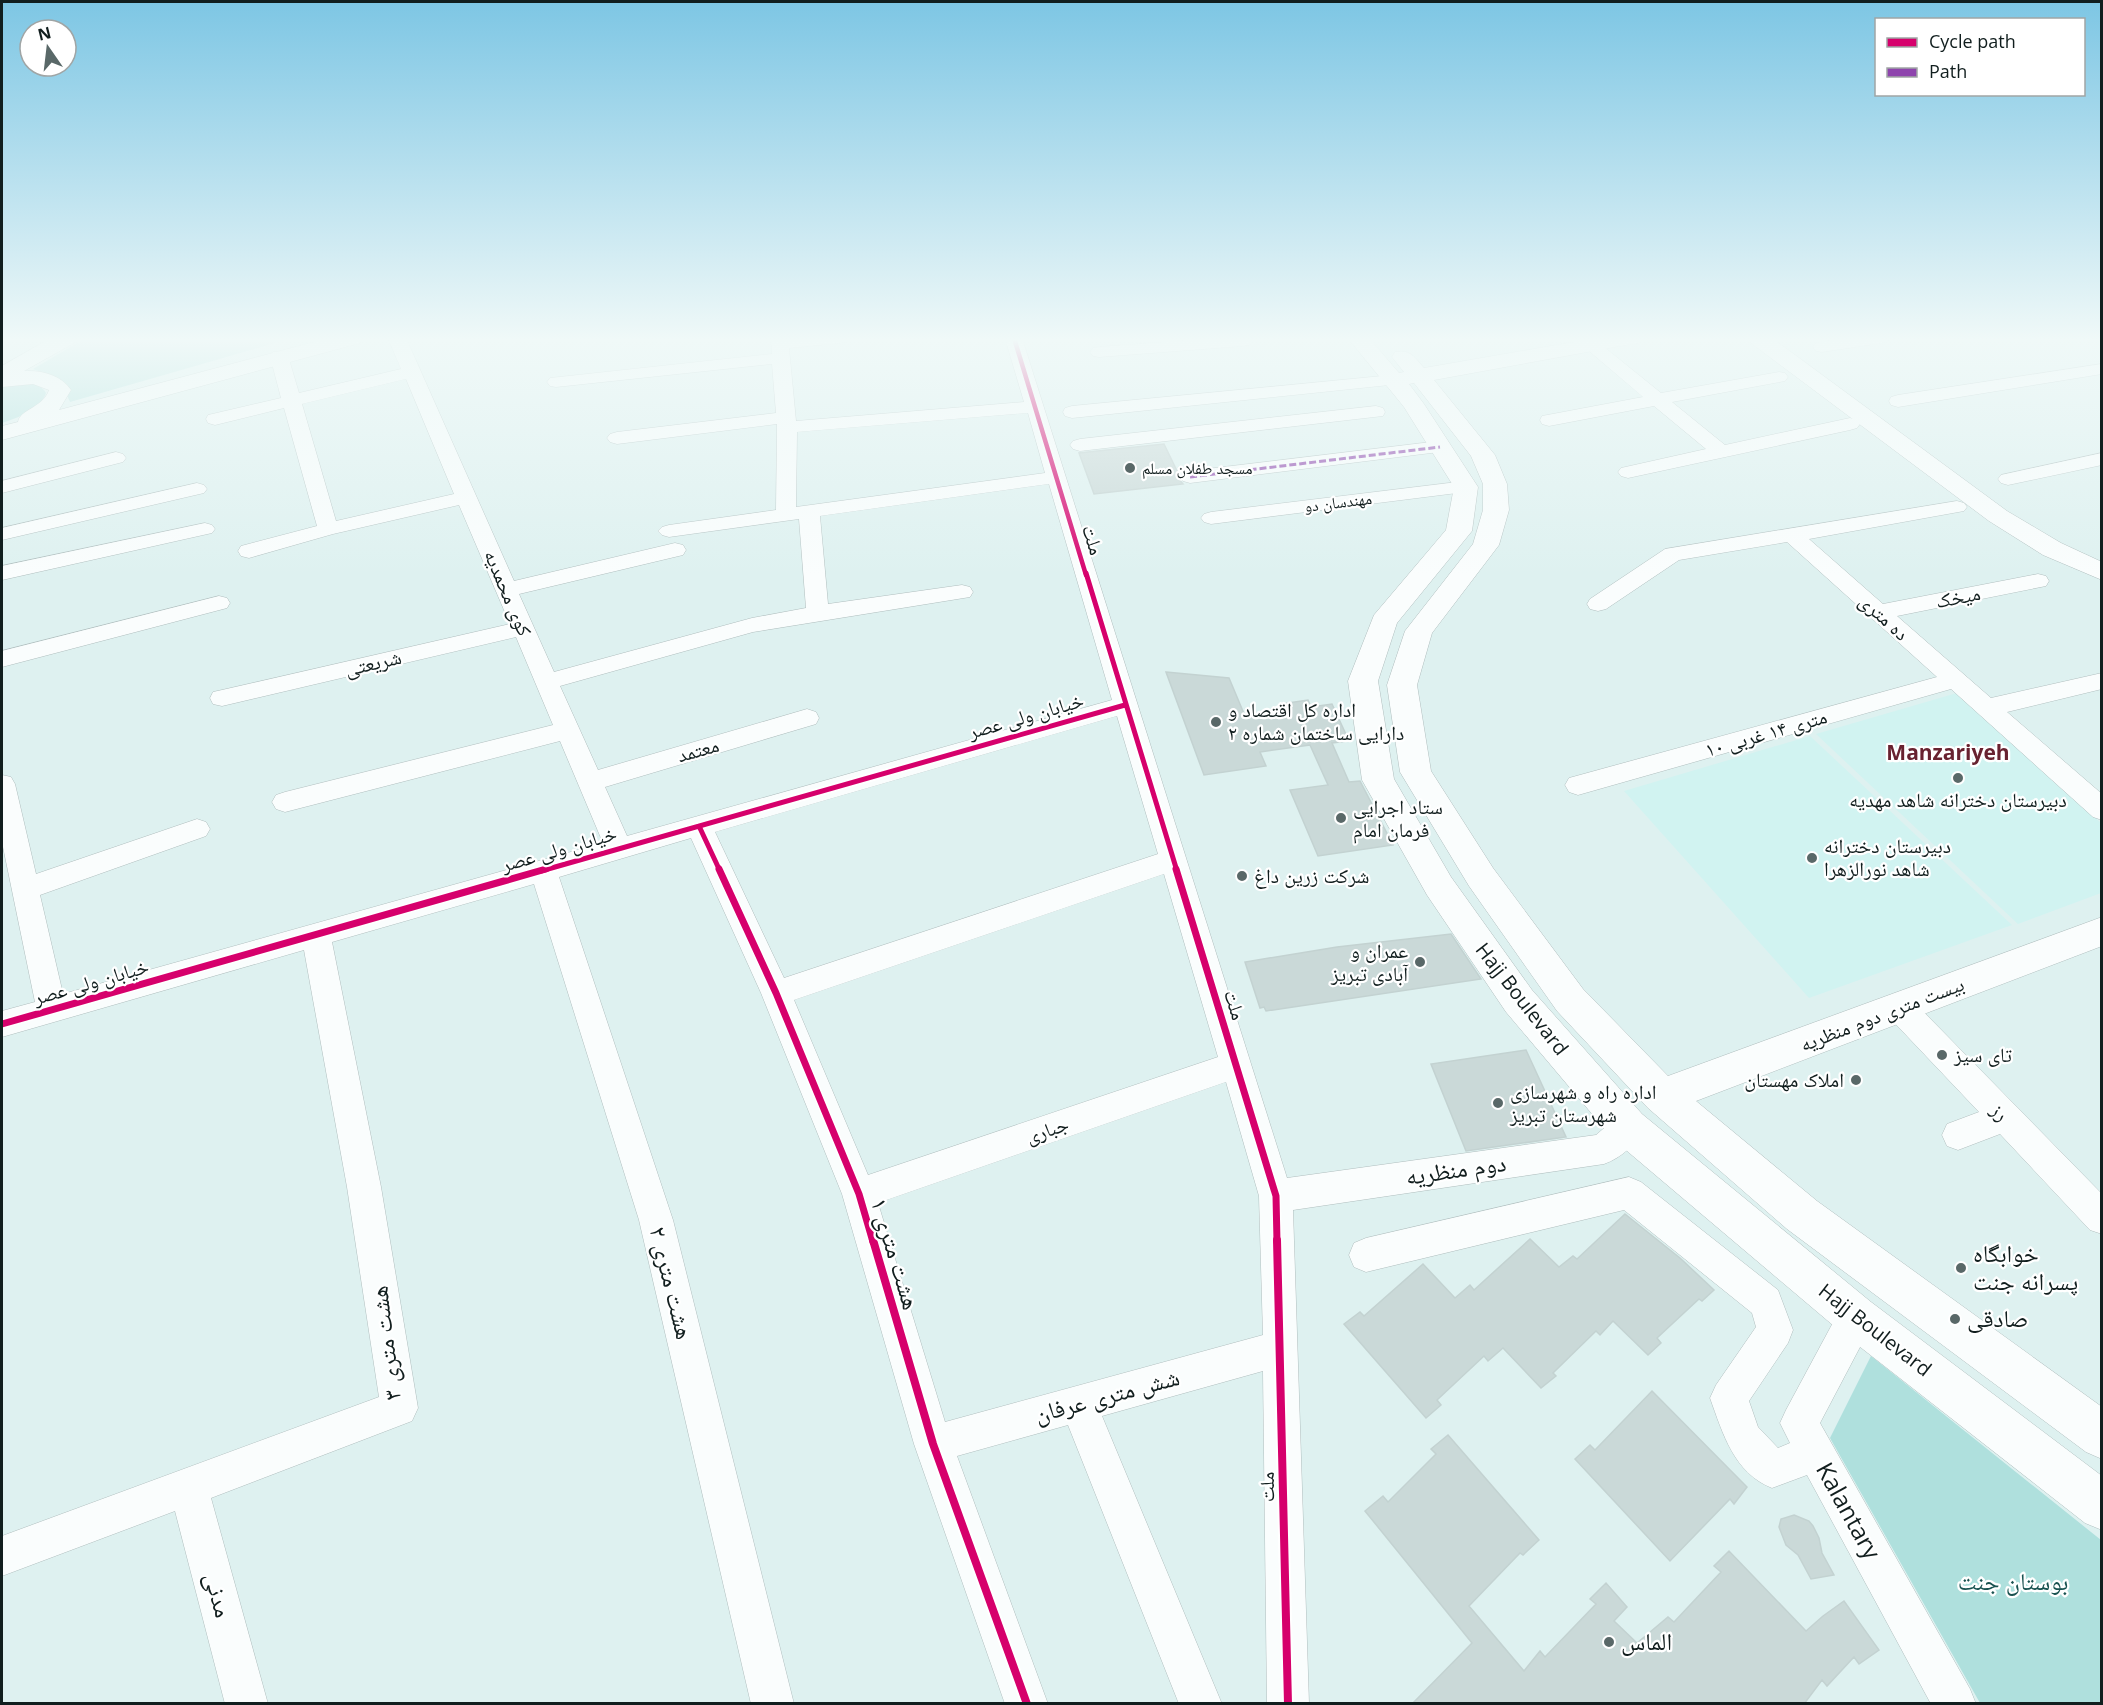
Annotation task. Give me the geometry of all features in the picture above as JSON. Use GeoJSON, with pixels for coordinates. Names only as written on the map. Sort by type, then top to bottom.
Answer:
{"type":"FeatureCollection","features":[{"type":"Feature","properties":{"kind":"main road"},"geometry":{"type":"LineString","coordinates":[[2,432],[34,418]]}},
{"type":"Feature","properties":{"kind":"main road"},"geometry":{"type":"LineString","coordinates":[[2,432],[55,418]]}},
{"type":"Feature","properties":{"kind":"main road","name":"Hajj Boulevard"},"geometry":{"type":"LineString","coordinates":[[1422,418],[1466,487],[1459,531],[1384,621],[1363,681],[1378,780],[1438,886],[1519,1001],[1628,1127],[1856,1317],[2102,1506]]}},
{"type":"Feature","properties":{"kind":"main road","name":"Hajj Boulevard"},"geometry":{"type":"LineString","coordinates":[[1446,418],[1483,455],[1495,484],[1496,510],[1486,545],[1419,631],[1402,685],[1416,772],[1480,877],[1570,1000],[1662,1096],[1802,1215],[2102,1436]]}},
{"type":"Feature","properties":{"kind":"main road"},"geometry":{"type":"LineString","coordinates":[[1859,418],[1969,505],[2052,549],[2102,572]]}},
{"type":"Feature","properties":{"kind":"main road"},"geometry":{"type":"LineString","coordinates":[[1902,418],[2007,489],[2072,539],[2102,552]]}},
{"type":"Feature","properties":{"kind":"main road"},"geometry":{"type":"LineString","coordinates":[[1969,505],[2007,489]]}},
{"type":"Feature","properties":{"kind":"main road"},"geometry":{"type":"LineString","coordinates":[[1372,741],[1412,744]]}},
{"type":"Feature","properties":{"kind":"main road","name":"بیست متری دوم منظریه"},"geometry":{"type":"LineString","coordinates":[[1662,1096],[2102,931]]}},
{"type":"Feature","properties":{"kind":"street"},"geometry":{"type":"LineString","coordinates":[[296,418],[328,529]]}},
{"type":"Feature","properties":{"kind":"street","name":"کوی محمدیه"},"geometry":{"type":"LineString","coordinates":[[432,418],[619,849]]}},
{"type":"Feature","properties":{"kind":"street"},"geometry":{"type":"LineString","coordinates":[[786,418],[786,515]]}},
{"type":"Feature","properties":{"kind":"street"},"geometry":{"type":"LineString","coordinates":[[617,438],[860,418]]}},
{"type":"Feature","properties":{"kind":"street","name":"ملت"},"geometry":{"type":"LineString","coordinates":[[1038,418],[1276,1196],[1288,1704]]}},
{"type":"Feature","properties":{"kind":"street"},"geometry":{"type":"LineString","coordinates":[[1211,418],[1217,430]]}},
{"type":"Feature","properties":{"kind":"street"},"geometry":{"type":"LineString","coordinates":[[1080,446],[1327,418]]}},
{"type":"Feature","properties":{"kind":"street"},"geometry":{"type":"LineString","coordinates":[[1550,420],[1563,418]]}},
{"type":"Feature","properties":{"kind":"street"},"geometry":{"type":"LineString","coordinates":[[1679,418],[1721,452]]}},
{"type":"Feature","properties":{"kind":"street"},"geometry":{"type":"LineString","coordinates":[[1628,472],[1850,424]]}},
{"type":"Feature","properties":{"kind":"street"},"geometry":{"type":"LineString","coordinates":[[1190,477],[1440,447]]}},
{"type":"Feature","properties":{"kind":"street"},"geometry":{"type":"LineString","coordinates":[[2,487],[116,458]]}},
{"type":"Feature","properties":{"kind":"street"},"geometry":{"type":"LineString","coordinates":[[2007,489],[2102,459]]}},
{"type":"Feature","properties":{"kind":"street"},"geometry":{"type":"LineString","coordinates":[[507,590],[672,540],[786,515],[1056,477]]}},
{"type":"Feature","properties":{"kind":"street","name":"مهندسان دو"},"geometry":{"type":"LineString","coordinates":[[1211,518],[1466,487]]}},
{"type":"Feature","properties":{"kind":"street"},"geometry":{"type":"LineString","coordinates":[[2,534],[197,489]]}},
{"type":"Feature","properties":{"kind":"street"},"geometry":{"type":"LineString","coordinates":[[249,551],[328,529],[466,497]]}},
{"type":"Feature","properties":{"kind":"street"},"geometry":{"type":"LineString","coordinates":[[1598,604],[1673,554],[1969,505]]}},
{"type":"Feature","properties":{"kind":"street"},"geometry":{"type":"LineString","coordinates":[[809,512],[818,613]]}},
{"type":"Feature","properties":{"kind":"street"},"geometry":{"type":"LineString","coordinates":[[2,573],[205,529]]}},
{"type":"Feature","properties":{"kind":"street","name":"ده متری"},"geometry":{"type":"LineString","coordinates":[[1792,535],[2102,810]]}},
{"type":"Feature","properties":{"kind":"street","name":"میخک"},"geometry":{"type":"LineString","coordinates":[[1879,612],[2038,581]]}},
{"type":"Feature","properties":{"kind":"street"},"geometry":{"type":"LineString","coordinates":[[547,682],[752,625],[962,592]]}},
{"type":"Feature","properties":{"kind":"street"},"geometry":{"type":"LineString","coordinates":[[2,659],[219,603]]}},
{"type":"Feature","properties":{"kind":"street","name":"شریعتی"},"geometry":{"type":"LineString","coordinates":[[222,698],[523,628]]}},
{"type":"Feature","properties":{"kind":"street","name":"۱۰ متری ۱۴ غربی"},"geometry":{"type":"LineString","coordinates":[[1578,785],[1955,680]]}},
{"type":"Feature","properties":{"kind":"street"},"geometry":{"type":"LineString","coordinates":[[1986,708],[2102,681]]}},
{"type":"Feature","properties":{"kind":"street","name":"خیابان ولی عصر"},"geometry":{"type":"LineString","coordinates":[[2,1024],[1125,705]]}},
{"type":"Feature","properties":{"kind":"street","name":"معتمد"},"geometry":{"type":"LineString","coordinates":[[590,782],[807,718]]}},
{"type":"Feature","properties":{"kind":"street"},"geometry":{"type":"LineString","coordinates":[[285,802],[567,730]]}},
{"type":"Feature","properties":{"kind":"street"},"geometry":{"type":"LineString","coordinates":[[2,784],[52,1010]]}},
{"type":"Feature","properties":{"kind":"street","name":"هشت متری ۱"},"geometry":{"type":"LineString","coordinates":[[699,826],[776,993],[859,1194],[933,1444],[1028,1704]]}},
{"type":"Feature","properties":{"kind":"street"},"geometry":{"type":"LineString","coordinates":[[25,889],[197,829]]}},
{"type":"Feature","properties":{"kind":"street"},"geometry":{"type":"LineString","coordinates":[[776,993],[1173,860]]}},
{"type":"Feature","properties":{"kind":"street","name":"هشت متری ۲"},"geometry":{"type":"LineString","coordinates":[[543,870],[656,1220],[773,1704]]}},
{"type":"Feature","properties":{"kind":"street","name":"هشت متری ۳"},"geometry":{"type":"LineString","coordinates":[[2,1556],[399,1408],[364,1187],[316,935]]}},
{"type":"Feature","properties":{"kind":"street","name":"رز"},"geometry":{"type":"LineString","coordinates":[[1899,1007],[2102,1218]]}},
{"type":"Feature","properties":{"kind":"street","name":"جباری"},"geometry":{"type":"LineString","coordinates":[[859,1194],[1236,1065]]}},
{"type":"Feature","properties":{"kind":"street"},"geometry":{"type":"LineString","coordinates":[[1958,1135],[2005,1118]]}},
{"type":"Feature","properties":{"kind":"street","name":"دوم منظریه"},"geometry":{"type":"LineString","coordinates":[[1276,1196],[1604,1149],[1628,1127]]}},
{"type":"Feature","properties":{"kind":"street"},"geometry":{"type":"LineString","coordinates":[[1366,1255],[1629,1193],[1766,1302],[1775,1330],[1729,1398],[1744,1439],[1772,1469],[1816,1453]]}},
{"type":"Feature","properties":{"kind":"street","name":"Kalantary"},"geometry":{"type":"LineString","coordinates":[[1856,1317],[1799,1424],[1955,1704]]}},
{"type":"Feature","properties":{"kind":"street","name":"شش متری عرفان"},"geometry":{"type":"LineString","coordinates":[[933,1444],[1281,1348]]}},
{"type":"Feature","properties":{"kind":"street"},"geometry":{"type":"LineString","coordinates":[[1078,1404],[1201,1704]]}},
{"type":"Feature","properties":{"kind":"street","name":"مدنی"},"geometry":{"type":"LineString","coordinates":[[188,1486],[247,1704]]}},
{"type":"Feature","properties":{"kind":"shaded area","name":"دبیرستان دخترانه شاهد مهدیه"},"geometry":{"type":"Polygon","coordinates":[[[1957,693],[2101,823],[2101,893],[2018,924],[1816,734],[1957,693]]]}},
{"type":"Feature","properties":{"kind":"shaded area","name":"دبیرستان دخترانه شاهد نورالزهرا"},"geometry":{"type":"Polygon","coordinates":[[[1810,736],[2012,925],[1809,998],[1624,791],[1810,736]]]}},
{"type":"Feature","properties":{"kind":"green space"},"geometry":{"type":"Polygon","coordinates":[[[2,418],[17,418],[2,423],[2,418]]]}},
{"type":"Feature","properties":{"kind":"green space","name":"بوستان جنت"},"geometry":{"type":"Polygon","coordinates":[[[1871,1356],[2101,1540],[2101,1703],[1980,1703],[1830,1438],[1871,1356]]]}},
{"type":"Feature","properties":{"kind":"building","name":"مسجد طفلان مسلم"},"geometry":{"type":"Polygon","coordinates":[[[1164,444],[1179,475],[1178,478],[1183,484],[1094,494],[1079,453],[1164,444]]]}},
{"type":"Feature","properties":{"kind":"building"},"geometry":{"type":"Polygon","coordinates":[[[1166,672],[1229,678],[1245,716],[1290,711],[1287,703],[1308,700],[1311,707],[1332,704],[1349,741],[1332,743],[1349,782],[1360,781],[1393,845],[1318,856],[1290,790],[1328,785],[1310,745],[1260,752],[1266,766],[1204,775],[1166,672]]]}},
{"type":"Feature","properties":{"kind":"building"},"geometry":{"type":"Polygon","coordinates":[[[1451,934],[1481,979],[1266,1011],[1264,1007],[1260,1008],[1245,962],[1337,947],[1451,934]]]}},
{"type":"Feature","properties":{"kind":"building","name":"اداره راه و شهرسازی شهرستان تبریز"},"geometry":{"type":"Polygon","coordinates":[[[1526,1050],[1566,1137],[1466,1151],[1431,1064],[1526,1050]]]}},
{"type":"Feature","properties":{"kind":"building"},"geometry":{"type":"Polygon","coordinates":[[[1625,1214],[1680,1258],[1714,1290],[1702,1301],[1699,1299],[1657,1338],[1661,1343],[1648,1355],[1613,1321],[1600,1335],[1596,1331],[1553,1373],[1556,1376],[1541,1388],[1503,1348],[1488,1361],[1484,1356],[1437,1400],[1441,1405],[1426,1418],[1344,1324],[1360,1312],[1364,1316],[1423,1264],[1455,1298],[1470,1285],[1474,1290],[1530,1239],[1559,1267],[1573,1256],[1577,1259],[1625,1214]]]}},
{"type":"Feature","properties":{"kind":"building"},"geometry":{"type":"Polygon","coordinates":[[[1652,1391],[1747,1487],[1734,1504],[1730,1499],[1670,1561],[1575,1459],[1590,1445],[1595,1450],[1652,1391]]]}},
{"type":"Feature","properties":{"kind":"building"},"geometry":{"type":"Polygon","coordinates":[[[1448,1435],[1539,1540],[1523,1555],[1520,1553],[1469,1606],[1524,1671],[1540,1651],[1545,1657],[1596,1604],[1590,1599],[1606,1583],[1627,1607],[1614,1621],[1637,1643],[1668,1617],[1674,1622],[1721,1572],[1714,1566],[1729,1551],[1806,1631],[1844,1601],[1879,1650],[1859,1664],[1854,1657],[1827,1686],[1822,1680],[1804,1704],[1412,1704],[1472,1643],[1365,1511],[1383,1496],[1388,1502],[1436,1454],[1431,1449],[1448,1435]]]}},
{"type":"Feature","properties":{"kind":"building"},"geometry":{"type":"Polygon","coordinates":[[[1794,1515],[1809,1521],[1813,1526],[1819,1538],[1822,1553],[1834,1575],[1811,1579],[1798,1555],[1786,1545],[1779,1527],[1781,1519],[1794,1515]]]}},
{"type":"Feature","properties":{"kind":"marked path"},"geometry":{"type":"LineString","coordinates":[[1190,477],[1440,447]]}},
{"type":"Feature","properties":{"kind":"cycle path"},"geometry":{"type":"LineString","coordinates":[[1038,418],[1276,1196],[1288,1704]]}},
{"type":"Feature","properties":{"kind":"cycle path"},"geometry":{"type":"LineString","coordinates":[[2,1024],[1125,705]]}},
{"type":"Feature","properties":{"kind":"cycle path"},"geometry":{"type":"LineString","coordinates":[[699,826],[776,993],[859,1194],[933,1444],[1027,1704]]}},
{"type":"Feature","properties":{"kind":"place","name":"مسجد طفلان مسلم"},"geometry":{"type":"Point","coordinates":[1130,468]}},
{"type":"Feature","properties":{"kind":"place","name":"اداره کل اقتصاد و دارایی ساختمان شماره ۲"},"geometry":{"type":"Point","coordinates":[1216,722]}},
{"type":"Feature","properties":{"kind":"place","name":"دبیرستان دخترانه شاهد مهدیه"},"geometry":{"type":"Point","coordinates":[1958,778]}},
{"type":"Feature","properties":{"kind":"place","name":"ستاد اجرایی فرمان امام"},"geometry":{"type":"Point","coordinates":[1341,818]}},
{"type":"Feature","properties":{"kind":"place","name":"دبیرستان دخترانه شاهد نورالزهرا"},"geometry":{"type":"Point","coordinates":[1812,858]}},
{"type":"Feature","properties":{"kind":"place","name":"شرکت زرین داغ"},"geometry":{"type":"Point","coordinates":[1242,876]}},
{"type":"Feature","properties":{"kind":"place","name":"عمران و آبادی تبریز"},"geometry":{"type":"Point","coordinates":[1420,962]}},
{"type":"Feature","properties":{"kind":"place","name":"تای سیز"},"geometry":{"type":"Point","coordinates":[1942,1055]}},
{"type":"Feature","properties":{"kind":"place","name":"املاک مهستان"},"geometry":{"type":"Point","coordinates":[1856,1080]}},
{"type":"Feature","properties":{"kind":"place","name":"اداره راه و شهرسازی شهرستان تبریز"},"geometry":{"type":"Point","coordinates":[1498,1103]}},
{"type":"Feature","properties":{"kind":"place","name":"خوابگاه پسرانه جنت"},"geometry":{"type":"Point","coordinates":[1961,1268]}},
{"type":"Feature","properties":{"kind":"place","name":"صادقی"},"geometry":{"type":"Point","coordinates":[1955,1319]}},
{"type":"Feature","properties":{"kind":"place","name":"الماس"},"geometry":{"type":"Point","coordinates":[1609,1642]}},
{"type":"Feature","properties":{"kind":"district","name":"Manzariyeh"},"geometry":{"type":"Point","coordinates":[1948,753]}}]}
